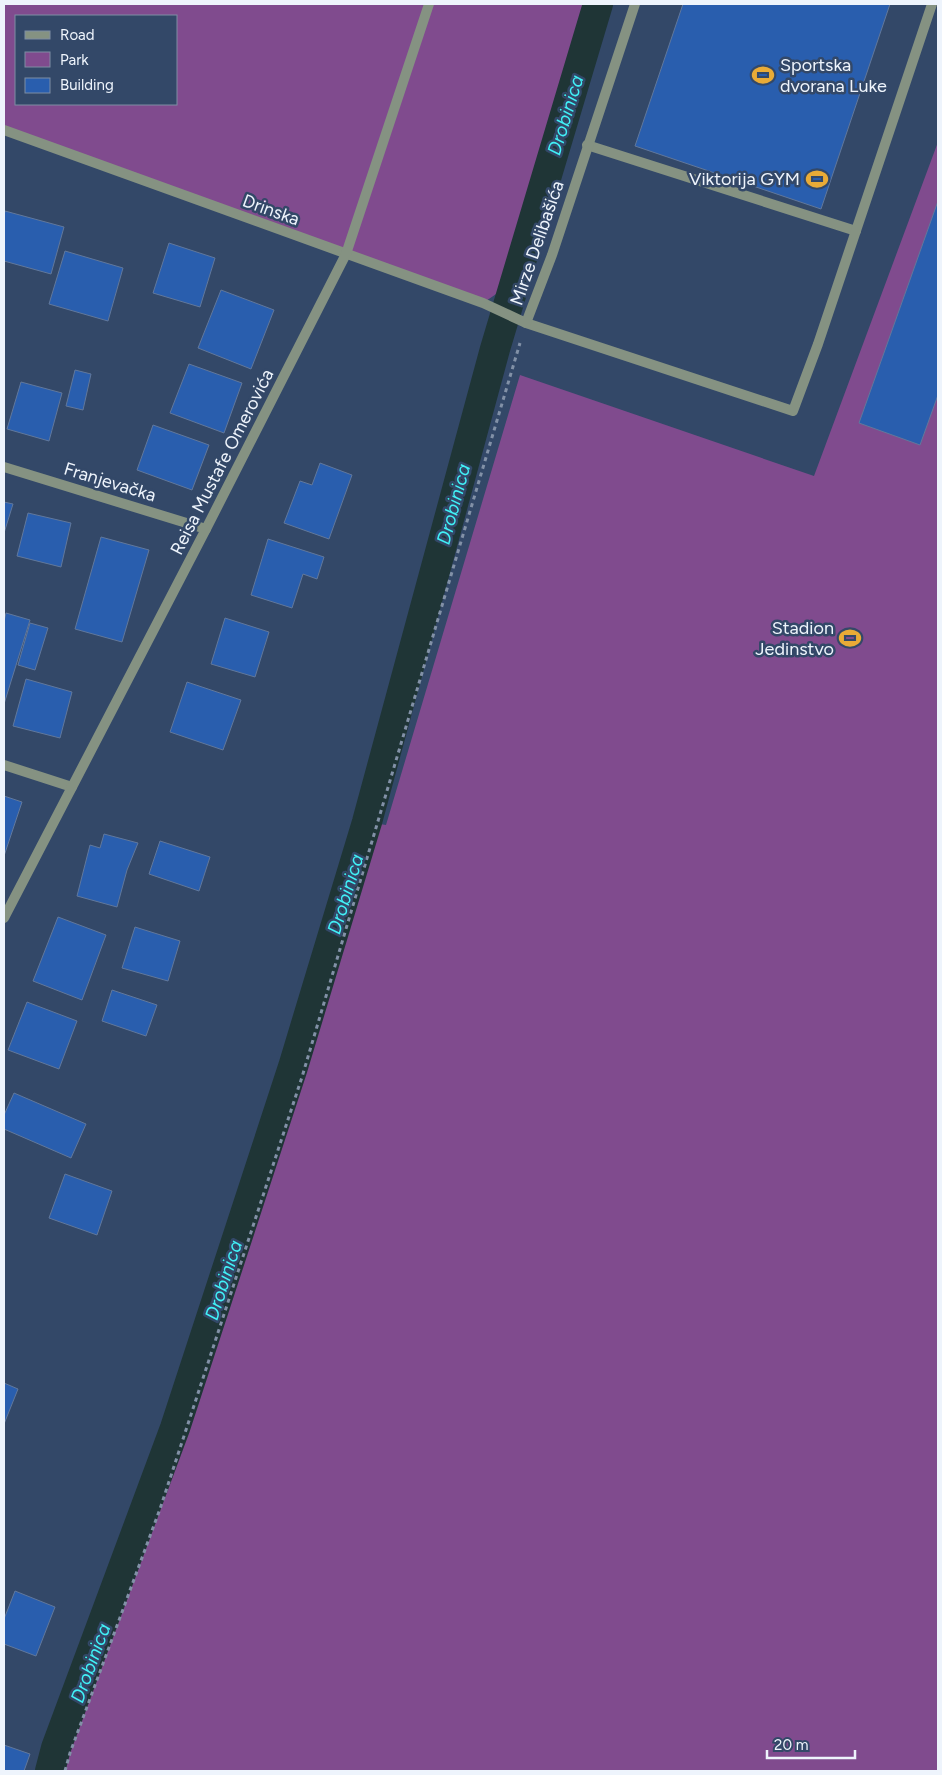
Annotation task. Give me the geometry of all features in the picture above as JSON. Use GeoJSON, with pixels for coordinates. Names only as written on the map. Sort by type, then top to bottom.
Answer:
{"type":"FeatureCollection","features":[{"type":"Feature","properties":{"kind":"street","name":"Reisa Mustafe Omerovića"},"geometry":{"type":"LineString","coordinates":[[4,918],[346,254],[429,4]]}},
{"type":"Feature","properties":{"kind":"street","name":"Mirze Delibašića"},"geometry":{"type":"LineString","coordinates":[[526,323],[552,255],[635,4]]}},
{"type":"Feature","properties":{"kind":"street"},"geometry":{"type":"LineString","coordinates":[[587,145],[856,231],[932,4]]}},
{"type":"Feature","properties":{"kind":"street","name":"Drinska"},"geometry":{"type":"LineString","coordinates":[[4,130],[483,302],[526,323],[793,411],[856,231]]}},
{"type":"Feature","properties":{"kind":"street","name":"Franjevačka"},"geometry":{"type":"LineString","coordinates":[[4,467],[206,529]]}},
{"type":"Feature","properties":{"kind":"street"},"geometry":{"type":"LineString","coordinates":[[4,765],[72,787]]}},
{"type":"Feature","properties":{"kind":"path"},"geometry":{"type":"LineString","coordinates":[[65,1771],[160,1509],[302,1077],[526,323]]}},
{"type":"Feature","properties":{"kind":"green space"},"geometry":{"type":"Polygon","coordinates":[[[4,4],[598,4],[515,281],[483,303],[4,130],[4,4]]]}},
{"type":"Feature","properties":{"kind":"green space"},"geometry":{"type":"Polygon","coordinates":[[[938,142],[938,1771],[50,1771],[56,1748],[106,1618],[212,1314],[293,1067],[367,822],[386,825],[520,375],[814,476],[938,142]]]}},
{"type":"Feature","properties":{"kind":"building","name":"Sportska dvorana Luke"},"geometry":{"type":"Polygon","coordinates":[[[683,4],[890,4],[821,209],[635,146],[683,4]]]}},
{"type":"Feature","properties":{"kind":"building"},"geometry":{"type":"Polygon","coordinates":[[[938,201],[938,395],[920,445],[859,423],[938,201]]]}},
{"type":"Feature","properties":{"kind":"building"},"geometry":{"type":"Polygon","coordinates":[[[5,211],[64,227],[51,274],[4,261],[5,211]]]}},
{"type":"Feature","properties":{"kind":"building"},"geometry":{"type":"Polygon","coordinates":[[[169,243],[215,258],[200,307],[153,293],[169,243]]]}},
{"type":"Feature","properties":{"kind":"building"},"geometry":{"type":"Polygon","coordinates":[[[65,251],[123,268],[108,321],[49,304],[65,251]]]}},
{"type":"Feature","properties":{"kind":"building"},"geometry":{"type":"Polygon","coordinates":[[[221,290],[274,310],[251,369],[198,348],[221,290]]]}},
{"type":"Feature","properties":{"kind":"building"},"geometry":{"type":"Polygon","coordinates":[[[189,364],[242,383],[224,433],[170,413],[189,364]]]}},
{"type":"Feature","properties":{"kind":"building"},"geometry":{"type":"Polygon","coordinates":[[[75,370],[91,374],[83,410],[66,406],[75,370]]]}},
{"type":"Feature","properties":{"kind":"building"},"geometry":{"type":"Polygon","coordinates":[[[21,382],[62,393],[49,441],[7,429],[21,382]]]}},
{"type":"Feature","properties":{"kind":"building"},"geometry":{"type":"Polygon","coordinates":[[[153,425],[209,445],[192,490],[137,470],[153,425]]]}},
{"type":"Feature","properties":{"kind":"building"},"geometry":{"type":"Polygon","coordinates":[[[320,463],[352,475],[329,539],[284,523],[300,481],[312,485],[320,463]]]}},
{"type":"Feature","properties":{"kind":"building"},"geometry":{"type":"Polygon","coordinates":[[[4,502],[13,504],[4,533],[4,502]]]}},
{"type":"Feature","properties":{"kind":"building"},"geometry":{"type":"Polygon","coordinates":[[[28,513],[71,523],[61,567],[17,556],[28,513]]]}},
{"type":"Feature","properties":{"kind":"building"},"geometry":{"type":"Polygon","coordinates":[[[101,537],[149,550],[122,642],[75,629],[101,537]]]}},
{"type":"Feature","properties":{"kind":"building"},"geometry":{"type":"Polygon","coordinates":[[[268,539],[324,557],[317,579],[303,574],[292,608],[251,595],[268,539]]]}},
{"type":"Feature","properties":{"kind":"building"},"geometry":{"type":"Polygon","coordinates":[[[6,613],[30,620],[4,704],[4,621],[6,613]]]}},
{"type":"Feature","properties":{"kind":"building"},"geometry":{"type":"Polygon","coordinates":[[[225,618],[269,632],[255,677],[211,664],[225,618]]]}},
{"type":"Feature","properties":{"kind":"building"},"geometry":{"type":"Polygon","coordinates":[[[30,623],[48,628],[35,670],[18,665],[30,623]]]}},
{"type":"Feature","properties":{"kind":"building"},"geometry":{"type":"Polygon","coordinates":[[[26,679],[72,692],[60,738],[13,726],[26,679]]]}},
{"type":"Feature","properties":{"kind":"building"},"geometry":{"type":"Polygon","coordinates":[[[187,682],[241,700],[223,750],[170,732],[187,682]]]}},
{"type":"Feature","properties":{"kind":"building"},"geometry":{"type":"Polygon","coordinates":[[[4,796],[22,802],[4,856],[4,796]]]}},
{"type":"Feature","properties":{"kind":"building"},"geometry":{"type":"Polygon","coordinates":[[[104,834],[138,843],[127,870],[117,907],[77,896],[90,845],[100,848],[104,834]]]}},
{"type":"Feature","properties":{"kind":"building"},"geometry":{"type":"Polygon","coordinates":[[[160,841],[210,857],[199,891],[149,874],[160,841]]]}},
{"type":"Feature","properties":{"kind":"building"},"geometry":{"type":"Polygon","coordinates":[[[58,917],[106,935],[82,1000],[33,981],[58,917]]]}},
{"type":"Feature","properties":{"kind":"building"},"geometry":{"type":"Polygon","coordinates":[[[135,927],[180,941],[168,981],[122,968],[135,927]]]}},
{"type":"Feature","properties":{"kind":"building"},"geometry":{"type":"Polygon","coordinates":[[[112,990],[157,1005],[146,1036],[102,1021],[112,990]]]}},
{"type":"Feature","properties":{"kind":"building"},"geometry":{"type":"Polygon","coordinates":[[[27,1002],[77,1021],[59,1069],[8,1050],[27,1002]]]}},
{"type":"Feature","properties":{"kind":"building"},"geometry":{"type":"Polygon","coordinates":[[[14,1093],[86,1124],[71,1158],[4,1129],[4,1115],[14,1093]]]}},
{"type":"Feature","properties":{"kind":"building"},"geometry":{"type":"Polygon","coordinates":[[[65,1174],[112,1191],[97,1235],[49,1218],[65,1174]]]}},
{"type":"Feature","properties":{"kind":"building"},"geometry":{"type":"Polygon","coordinates":[[[4,1383],[18,1389],[4,1424],[4,1383]]]}},
{"type":"Feature","properties":{"kind":"building"},"geometry":{"type":"Polygon","coordinates":[[[15,1591],[55,1607],[36,1656],[4,1644],[4,1619],[15,1591]]]}},
{"type":"Feature","properties":{"kind":"building"},"geometry":{"type":"Polygon","coordinates":[[[4,1745],[30,1754],[24,1771],[4,1771],[4,1745]]]}},
{"type":"Feature","properties":{"kind":"waterway","name":"Drobinica"},"geometry":{"type":"LineString","coordinates":[[50,1771],[56,1748],[175,1428],[293,1067],[367,822],[495,349],[598,4]]}},
{"type":"Feature","properties":{"kind":"place","name":"Sportska dvorana Luke"},"geometry":{"type":"Point","coordinates":[763,75]}},
{"type":"Feature","properties":{"kind":"place","name":"Viktorija GYM"},"geometry":{"type":"Point","coordinates":[817,179]}},
{"type":"Feature","properties":{"kind":"place","name":"Stadion Jedinstvo"},"geometry":{"type":"Point","coordinates":[850,638]}}]}
